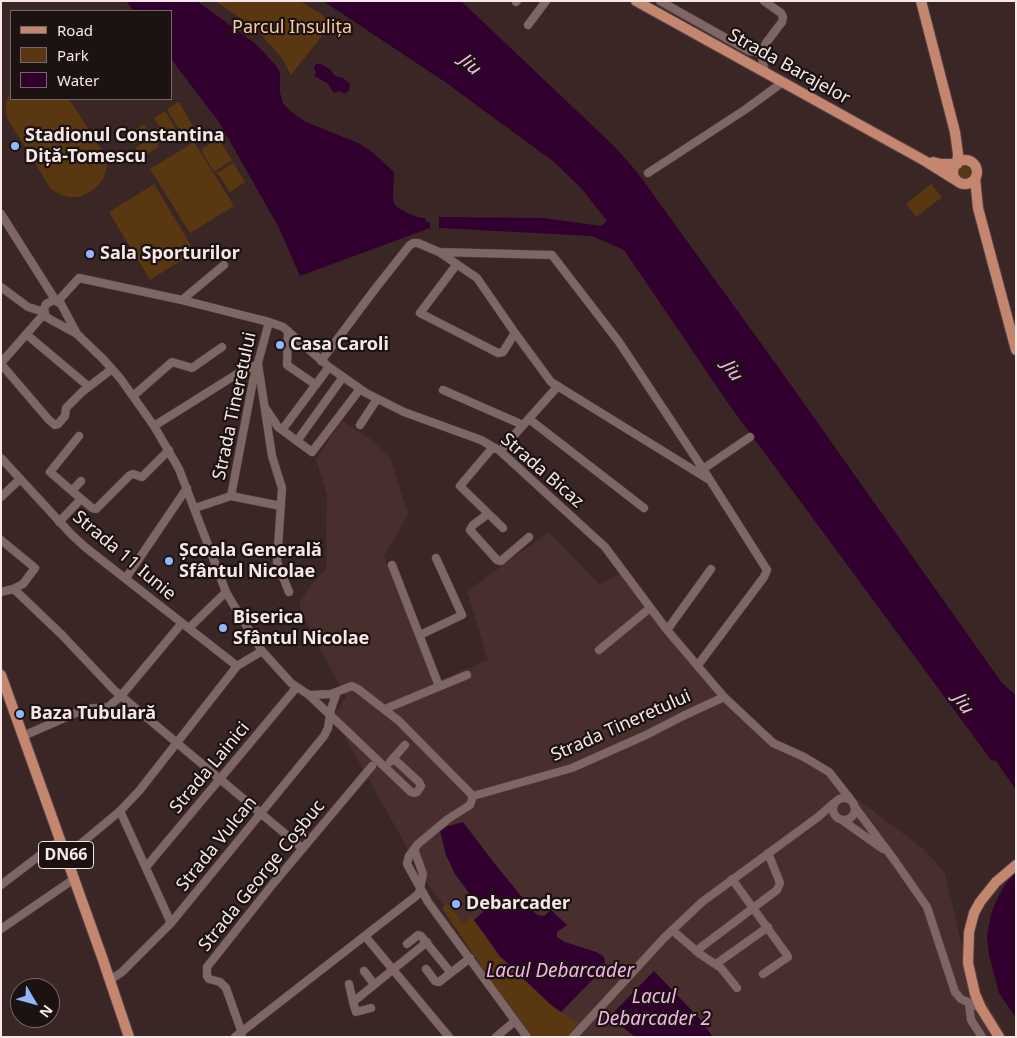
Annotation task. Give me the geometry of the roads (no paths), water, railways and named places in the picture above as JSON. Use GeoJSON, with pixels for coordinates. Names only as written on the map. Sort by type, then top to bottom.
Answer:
{"type":"FeatureCollection","features":[{"type":"Feature","properties":{"kind":"main road","name":"Strada Barajelor"},"geometry":{"type":"LineString","coordinates":[[636,1],[925,160],[968,191],[978,208]]}},
{"type":"Feature","properties":{"kind":"main road"},"geometry":{"type":"LineString","coordinates":[[921,1],[955,132],[958,154],[954,174],[958,182],[967,184],[976,178]]}},
{"type":"Feature","properties":{"kind":"main road"},"geometry":{"type":"LineString","coordinates":[[955,132],[970,162]]}},
{"type":"Feature","properties":{"kind":"main road","name":"Strada Barajelor"},"geometry":{"type":"LineString","coordinates":[[925,160],[941,164],[957,164],[963,161],[970,162],[976,167],[975,190],[978,208],[1016,350]]}},
{"type":"Feature","properties":{"kind":"main road","name":"DN66"},"geometry":{"type":"LineString","coordinates":[[1,675],[129,1037]]}},
{"type":"Feature","properties":{"kind":"main road"},"geometry":{"type":"LineString","coordinates":[[999,1037],[981,1008],[972,986],[968,963],[970,924],[980,902],[996,882],[1014,866]]}},
{"type":"Feature","properties":{"kind":"street"},"geometry":{"type":"LineString","coordinates":[[528,25],[546,1]]}},
{"type":"Feature","properties":{"kind":"street"},"geometry":{"type":"LineString","coordinates":[[660,1],[749,51],[761,53]]}},
{"type":"Feature","properties":{"kind":"street"},"geometry":{"type":"LineString","coordinates":[[764,1],[781,13],[783,17],[782,22],[766,42],[761,53],[765,72]]}},
{"type":"Feature","properties":{"kind":"street"},"geometry":{"type":"LineString","coordinates":[[648,173],[746,109],[783,82]]}},
{"type":"Feature","properties":{"kind":"street"},"geometry":{"type":"LineString","coordinates":[[1,214],[77,334],[112,369],[133,396],[169,450],[187,488],[226,592],[262,651],[296,688],[309,695],[414,794],[421,786],[419,782],[393,758]]}},
{"type":"Feature","properties":{"kind":"street"},"geometry":{"type":"LineString","coordinates":[[321,361],[409,246],[418,243],[440,252],[476,278],[548,379],[697,474],[710,480]]}},
{"type":"Feature","properties":{"kind":"street"},"geometry":{"type":"LineString","coordinates":[[440,252],[543,254],[552,255],[556,258],[619,342],[767,570],[764,577],[698,666]]}},
{"type":"Feature","properties":{"kind":"street"},"geometry":{"type":"LineString","coordinates":[[457,264],[420,313],[498,353],[503,352],[515,333]]}},
{"type":"Feature","properties":{"kind":"street"},"geometry":{"type":"LineString","coordinates":[[182,300],[224,265]]}},
{"type":"Feature","properties":{"kind":"street","name":"Strada Bicaz"},"geometry":{"type":"LineString","coordinates":[[54,321],[61,318],[58,304],[79,278],[182,300],[269,322],[288,331],[321,361],[377,399],[404,412],[477,438],[496,449],[602,543],[667,630],[724,697],[765,737],[773,743],[818,764],[829,772],[890,854],[927,908],[955,992],[969,1004]]}},
{"type":"Feature","properties":{"kind":"street"},"geometry":{"type":"LineString","coordinates":[[1,287],[28,307],[44,313]]}},
{"type":"Feature","properties":{"kind":"street"},"geometry":{"type":"LineString","coordinates":[[58,304],[44,306],[44,313],[48,319],[77,334]]}},
{"type":"Feature","properties":{"kind":"street"},"geometry":{"type":"LineString","coordinates":[[44,313],[1,364],[55,425],[66,416],[66,408],[88,386],[112,369]]}},
{"type":"Feature","properties":{"kind":"street","name":"Strada Tineretului"},"geometry":{"type":"LineString","coordinates":[[231,496],[258,364],[269,322]]}},
{"type":"Feature","properties":{"kind":"street"},"geometry":{"type":"LineString","coordinates":[[288,331],[287,365],[316,385]]}},
{"type":"Feature","properties":{"kind":"street"},"geometry":{"type":"LineString","coordinates":[[26,334],[88,386]]}},
{"type":"Feature","properties":{"kind":"street"},"geometry":{"type":"LineString","coordinates":[[133,396],[172,362],[192,368],[222,347]]}},
{"type":"Feature","properties":{"kind":"street"},"geometry":{"type":"LineString","coordinates":[[154,426],[237,374],[258,364],[272,456],[282,488],[277,562],[289,592]]}},
{"type":"Feature","properties":{"kind":"street"},"geometry":{"type":"LineString","coordinates":[[282,430],[329,367]]}},
{"type":"Feature","properties":{"kind":"street"},"geometry":{"type":"LineString","coordinates":[[297,441],[344,377]]}},
{"type":"Feature","properties":{"kind":"street"},"geometry":{"type":"LineString","coordinates":[[503,528],[460,486],[496,449],[526,422],[558,386]]}},
{"type":"Feature","properties":{"kind":"street"},"geometry":{"type":"LineString","coordinates":[[263,403],[275,424],[312,452],[360,388]]}},
{"type":"Feature","properties":{"kind":"street"},"geometry":{"type":"LineString","coordinates":[[443,390],[526,422],[644,508]]}},
{"type":"Feature","properties":{"kind":"street"},"geometry":{"type":"LineString","coordinates":[[360,425],[377,399]]}},
{"type":"Feature","properties":{"kind":"street"},"geometry":{"type":"LineString","coordinates":[[79,436],[50,472],[94,509],[99,508],[130,475],[142,477],[169,450]]}},
{"type":"Feature","properties":{"kind":"street"},"geometry":{"type":"LineString","coordinates":[[703,469],[750,437]]}},
{"type":"Feature","properties":{"kind":"street","name":"Strada 11 Iunie"},"geometry":{"type":"LineString","coordinates":[[1,458],[59,522],[85,547],[237,666]]}},
{"type":"Feature","properties":{"kind":"street"},"geometry":{"type":"LineString","coordinates":[[1,497],[20,478]]}},
{"type":"Feature","properties":{"kind":"street"},"geometry":{"type":"LineString","coordinates":[[72,492],[81,481]]}},
{"type":"Feature","properties":{"kind":"street"},"geometry":{"type":"LineString","coordinates":[[126,578],[187,488]]}},
{"type":"Feature","properties":{"kind":"street","name":"Strada Tineretului"},"geometry":{"type":"LineString","coordinates":[[195,508],[231,496],[281,506]]}},
{"type":"Feature","properties":{"kind":"street"},"geometry":{"type":"LineString","coordinates":[[59,522],[81,499]]}},
{"type":"Feature","properties":{"kind":"street"},"geometry":{"type":"LineString","coordinates":[[488,514],[473,525],[470,530],[497,560],[501,561],[529,537]]}},
{"type":"Feature","properties":{"kind":"street"},"geometry":{"type":"LineString","coordinates":[[1,540],[35,568],[23,584],[1,592]]}},
{"type":"Feature","properties":{"kind":"street"},"geometry":{"type":"LineString","coordinates":[[420,635],[462,615],[436,558]]}},
{"type":"Feature","properties":{"kind":"street"},"geometry":{"type":"LineString","coordinates":[[392,565],[439,686]]}},
{"type":"Feature","properties":{"kind":"street"},"geometry":{"type":"LineString","coordinates":[[667,630],[711,569]]}},
{"type":"Feature","properties":{"kind":"street"},"geometry":{"type":"LineString","coordinates":[[13,589],[62,635],[121,696],[302,848]]}},
{"type":"Feature","properties":{"kind":"street"},"geometry":{"type":"LineString","coordinates":[[189,628],[226,592]]}},
{"type":"Feature","properties":{"kind":"street"},"geometry":{"type":"LineString","coordinates":[[599,650],[650,608]]}},
{"type":"Feature","properties":{"kind":"street"},"geometry":{"type":"LineString","coordinates":[[23,736],[85,709],[108,707],[121,696],[182,623]]}},
{"type":"Feature","properties":{"kind":"street"},"geometry":{"type":"LineString","coordinates":[[66,856],[120,810],[139,791],[237,666],[262,651]]}},
{"type":"Feature","properties":{"kind":"street"},"geometry":{"type":"LineString","coordinates":[[385,709],[467,674]]}},
{"type":"Feature","properties":{"kind":"street"},"geometry":{"type":"LineString","coordinates":[[309,695],[327,695],[354,686],[385,709],[429,750],[473,796],[470,805],[427,835],[409,856],[407,864],[428,902],[527,1037]]}},
{"type":"Feature","properties":{"kind":"street","name":"Strada Lainici"},"geometry":{"type":"LineString","coordinates":[[146,867],[296,688]]}},
{"type":"Feature","properties":{"kind":"street","name":"Strada Vulcan"},"geometry":{"type":"LineString","coordinates":[[110,980],[122,972],[172,923],[324,736],[328,728],[337,692]]}},
{"type":"Feature","properties":{"kind":"street","name":"Strada Tineretului"},"geometry":{"type":"LineString","coordinates":[[473,796],[572,768],[724,697]]}},
{"type":"Feature","properties":{"kind":"street"},"geometry":{"type":"LineString","coordinates":[[385,767],[405,745]]}},
{"type":"Feature","properties":{"kind":"street","name":"Strada George Coșbuc"},"geometry":{"type":"LineString","coordinates":[[239,1035],[226,988],[220,982],[207,976],[207,967],[302,848],[372,766]]}},
{"type":"Feature","properties":{"kind":"street"},"geometry":{"type":"LineString","coordinates":[[840,786],[833,809],[839,818],[890,854]]}},
{"type":"Feature","properties":{"kind":"street"},"geometry":{"type":"LineString","coordinates":[[573,1037],[672,930],[702,902],[837,801],[845,798],[852,803],[853,814],[848,819],[818,817]]}},
{"type":"Feature","properties":{"kind":"street"},"geometry":{"type":"LineString","coordinates":[[120,810],[172,923]]}},
{"type":"Feature","properties":{"kind":"street"},"geometry":{"type":"LineString","coordinates":[[1,885],[60,840]]}},
{"type":"Feature","properties":{"kind":"street"},"geometry":{"type":"LineString","coordinates":[[239,1035],[416,896],[420,887],[423,869],[414,849]]}},
{"type":"Feature","properties":{"kind":"street"},"geometry":{"type":"LineString","coordinates":[[696,951],[780,886],[768,853]]}},
{"type":"Feature","properties":{"kind":"street"},"geometry":{"type":"LineString","coordinates":[[1,929],[74,879]]}},
{"type":"Feature","properties":{"kind":"street"},"geometry":{"type":"LineString","coordinates":[[732,880],[768,926],[788,957],[763,974]]}},
{"type":"Feature","properties":{"kind":"street"},"geometry":{"type":"LineString","coordinates":[[716,964],[768,926]]}},
{"type":"Feature","properties":{"kind":"street"},"geometry":{"type":"LineString","coordinates":[[672,930],[710,962],[716,964],[737,988]]}},
{"type":"Feature","properties":{"kind":"street"},"geometry":{"type":"LineString","coordinates":[[406,944],[420,935],[451,973]]}},
{"type":"Feature","properties":{"kind":"street"},"geometry":{"type":"LineString","coordinates":[[365,936],[449,1037]]}},
{"type":"Feature","properties":{"kind":"street"},"geometry":{"type":"LineString","coordinates":[[353,1002],[427,942]]}},
{"type":"Feature","properties":{"kind":"street"},"geometry":{"type":"LineString","coordinates":[[426,969],[437,982],[470,958]]}},
{"type":"Feature","properties":{"kind":"street"},"geometry":{"type":"LineString","coordinates":[[364,971],[374,984]]}},
{"type":"Feature","properties":{"kind":"street"},"geometry":{"type":"LineString","coordinates":[[349,984],[356,1012],[371,1008]]}},
{"type":"Feature","properties":{"kind":"street"},"geometry":{"type":"LineString","coordinates":[[981,1008],[969,1004],[971,1020],[982,1037]]}},
{"type":"Feature","properties":{"kind":"street"},"geometry":{"type":"LineString","coordinates":[[496,1037],[515,1021]]}},
{"type":"Feature","properties":{"kind":"water"},"geometry":{"type":"Polygon","coordinates":[[[126,1],[197,1],[257,45],[280,73],[280,93],[283,103],[290,111],[306,122],[358,143],[370,150],[394,172],[393,199],[395,205],[414,216],[426,219],[426,222],[430,222],[430,228],[300,276],[279,228],[219,122],[172,60],[172,10],[133,10],[126,1]]]}},
{"type":"Feature","properties":{"kind":"water","name":"Jiu"},"geometry":{"type":"Polygon","coordinates":[[[323,1],[461,1],[615,147],[637,172],[781,371],[1002,683],[1016,695],[1016,790],[996,761],[991,760],[730,406],[624,250],[592,236],[439,228],[439,217],[544,218],[601,226],[607,221],[581,188],[554,162],[445,82],[323,1]]]}},
{"type":"Feature","properties":{"kind":"water"},"geometry":{"type":"Polygon","coordinates":[[[316,64],[321,64],[330,69],[335,76],[343,78],[350,84],[349,91],[344,94],[340,91],[334,93],[327,83],[314,76],[316,64]]]}},
{"type":"Feature","properties":{"kind":"water","name":"Lacul Debarcader"},"geometry":{"type":"Polygon","coordinates":[[[463,822],[534,912],[544,916],[551,910],[567,925],[557,932],[557,937],[565,942],[603,956],[605,960],[604,965],[599,973],[561,1012],[550,1004],[500,956],[474,920],[483,912],[455,874],[446,855],[440,831],[448,826],[463,822]]]}},
{"type":"Feature","properties":{"kind":"water"},"geometry":{"type":"Polygon","coordinates":[[[1016,872],[1016,1018],[999,993],[989,955],[987,936],[991,914],[998,897],[1006,883],[1016,872]]]}},
{"type":"Feature","properties":{"kind":"water","name":"Lacul Debarcader 2"},"geometry":{"type":"Polygon","coordinates":[[[654,971],[699,1018],[713,1037],[635,1037],[615,1021],[615,1011],[654,971]]]}},
{"type":"Feature","properties":{"kind":"place","name":"Stadionul Constantina Diță-Tomescu"},"geometry":{"type":"Point","coordinates":[15,146]}},
{"type":"Feature","properties":{"kind":"place","name":"Sala Sporturilor"},"geometry":{"type":"Point","coordinates":[90,254]}},
{"type":"Feature","properties":{"kind":"place","name":"Casa Caroli"},"geometry":{"type":"Point","coordinates":[280,345]}},
{"type":"Feature","properties":{"kind":"place","name":"Școala Generală Sfântul Nicolae"},"geometry":{"type":"Point","coordinates":[169,561]}},
{"type":"Feature","properties":{"kind":"place","name":"Biserica Sfântul Nicolae"},"geometry":{"type":"Point","coordinates":[223,628]}},
{"type":"Feature","properties":{"kind":"place","name":"Baza Tubulară"},"geometry":{"type":"Point","coordinates":[20,714]}},
{"type":"Feature","properties":{"kind":"place","name":"Debarcader"},"geometry":{"type":"Point","coordinates":[456,904]}},
{"type":"Feature","properties":{"kind":"park label","name":"Parcul Insulița"},"geometry":{"type":"Point","coordinates":[292,28]}}]}
